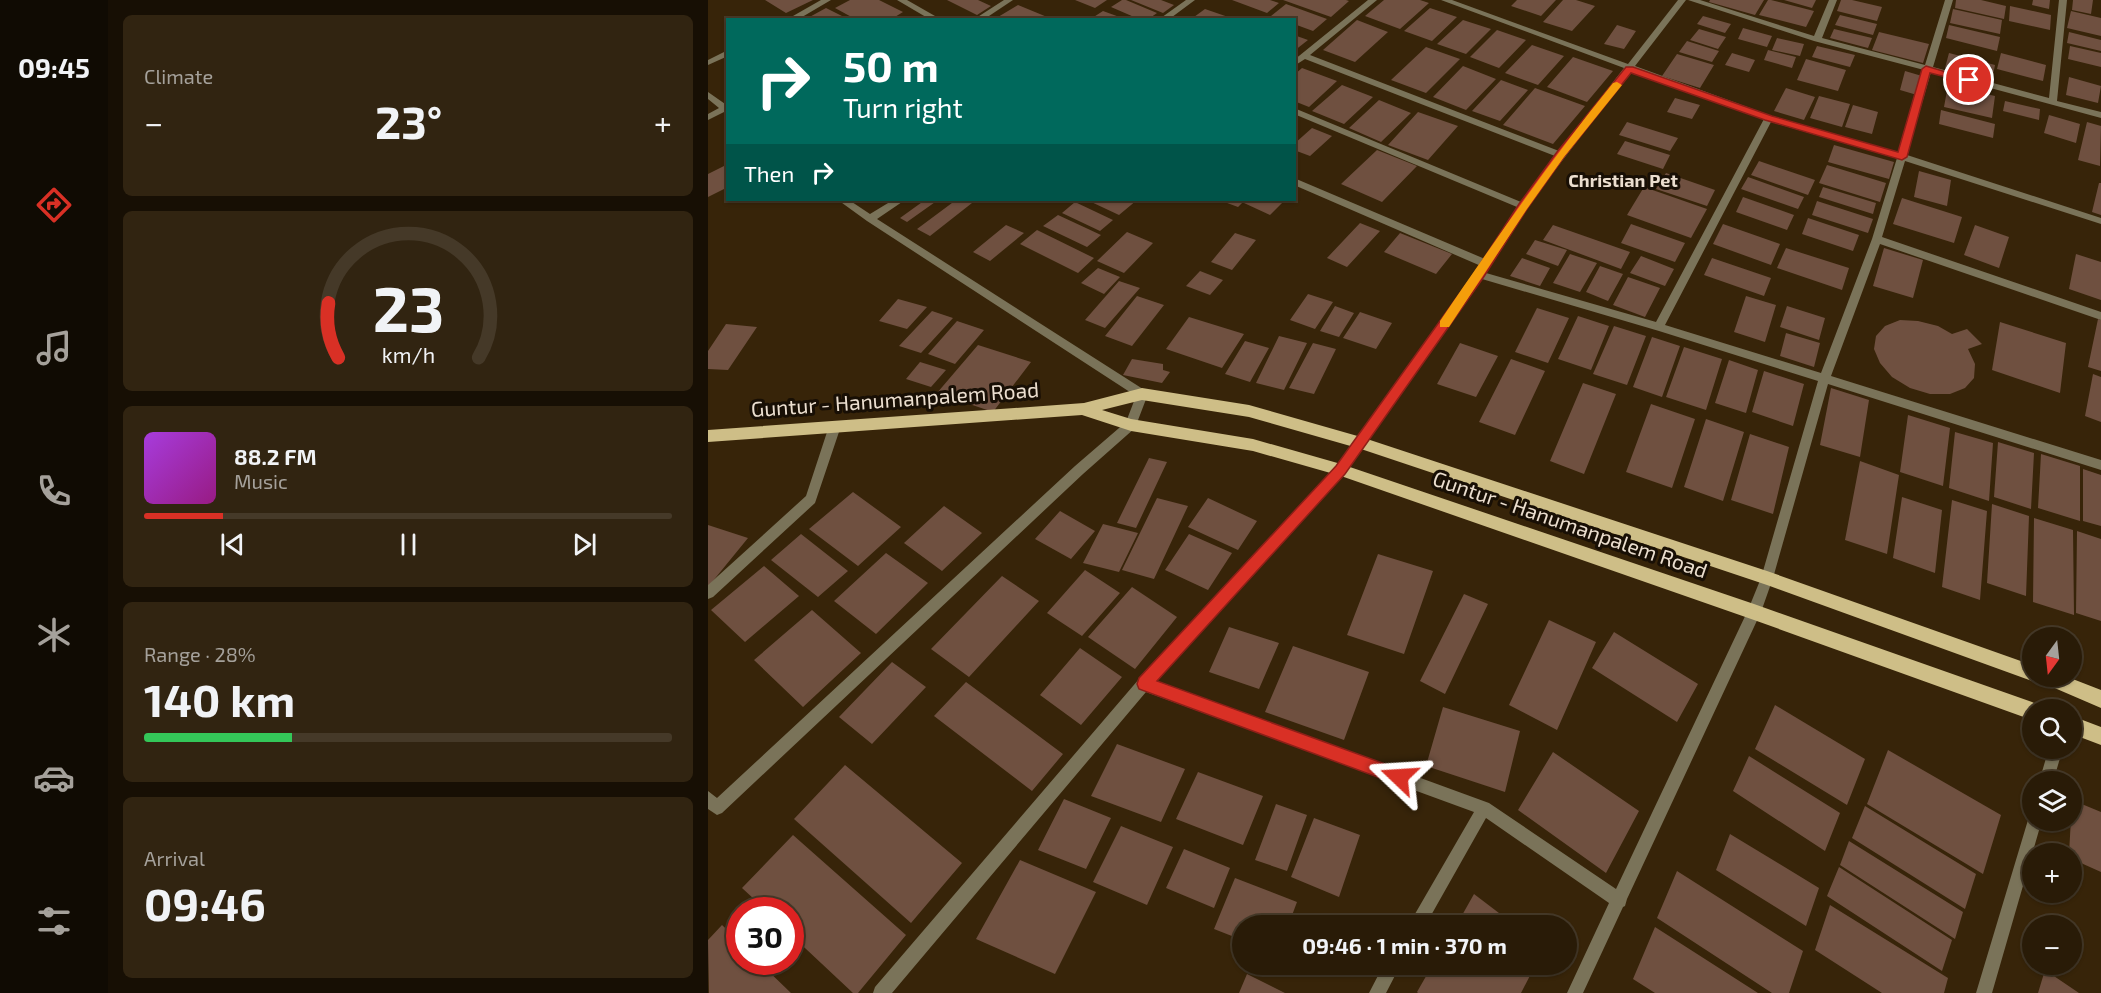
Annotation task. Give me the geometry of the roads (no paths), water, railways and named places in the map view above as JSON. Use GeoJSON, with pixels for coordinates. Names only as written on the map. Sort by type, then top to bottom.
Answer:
{"type":"FeatureCollection","features":[{"type":"Feature","properties":{"kind":"main road","name":"Guntur - Hanumanpalem Road"},"geometry":{"type":"LineString","coordinates":[[708,436],[1084,410],[1142,394],[1249,411],[1361,443],[1767,578],[2022,669]]}},
{"type":"Feature","properties":{"kind":"main road","name":"Guntur - Hanumanpalem Road"},"geometry":{"type":"LineString","coordinates":[[1084,410],[1131,424],[1254,445],[1341,470],[1754,612],[2022,707]]}},
{"type":"Feature","properties":{"kind":"main road"},"geometry":{"type":"LineString","coordinates":[[2071,687],[2101,699]]}},
{"type":"Feature","properties":{"kind":"main road"},"geometry":{"type":"LineString","coordinates":[[2082,729],[2101,736]]}},
{"type":"Feature","properties":{"kind":"street"},"geometry":{"type":"LineString","coordinates":[[794,18],[827,0]]}},
{"type":"Feature","properties":{"kind":"street"},"geometry":{"type":"LineString","coordinates":[[901,0],[934,18]]}},
{"type":"Feature","properties":{"kind":"street"},"geometry":{"type":"LineString","coordinates":[[979,18],[1009,0]]}},
{"type":"Feature","properties":{"kind":"street"},"geometry":{"type":"LineString","coordinates":[[1165,18],[1191,0]]}},
{"type":"Feature","properties":{"kind":"street"},"geometry":{"type":"LineString","coordinates":[[1296,62],[1373,0]]}},
{"type":"Feature","properties":{"kind":"street"},"geometry":{"type":"LineString","coordinates":[[1445,0],[1629,69],[1769,118],[1902,157],[2101,221]]}},
{"type":"Feature","properties":{"kind":"street"},"geometry":{"type":"LineString","coordinates":[[880,993],[1144,684],[1341,470],[1483,270],[1523,206],[1682,0]]}},
{"type":"Feature","properties":{"kind":"street"},"geometry":{"type":"LineString","coordinates":[[1692,0],[1817,39],[2101,116]]}},
{"type":"Feature","properties":{"kind":"street"},"geometry":{"type":"LineString","coordinates":[[1817,39],[1833,0]]}},
{"type":"Feature","properties":{"kind":"street"},"geometry":{"type":"LineString","coordinates":[[1575,993],[1754,612],[1767,578],[1824,380],[1876,239],[1902,157],[1926,69],[1949,0]]}},
{"type":"Feature","properties":{"kind":"street"},"geometry":{"type":"LineString","coordinates":[[2053,103],[2063,0]]}},
{"type":"Feature","properties":{"kind":"street"},"geometry":{"type":"LineString","coordinates":[[708,63],[726,53]]}},
{"type":"Feature","properties":{"kind":"street"},"geometry":{"type":"LineString","coordinates":[[1304,56],[1561,155]]}},
{"type":"Feature","properties":{"kind":"street"},"geometry":{"type":"LineString","coordinates":[[708,95],[726,110],[708,117]]}},
{"type":"Feature","properties":{"kind":"street"},"geometry":{"type":"LineString","coordinates":[[1296,112],[1523,206]]}},
{"type":"Feature","properties":{"kind":"street"},"geometry":{"type":"LineString","coordinates":[[1659,327],[1769,118]]}},
{"type":"Feature","properties":{"kind":"street"},"geometry":{"type":"LineString","coordinates":[[1296,182],[1483,270],[1824,380],[2101,465]]}},
{"type":"Feature","properties":{"kind":"street"},"geometry":{"type":"LineString","coordinates":[[708,798],[717,808],[1131,424],[1142,394],[844,201]]}},
{"type":"Feature","properties":{"kind":"street"},"geometry":{"type":"LineString","coordinates":[[870,219],[897,201]]}},
{"type":"Feature","properties":{"kind":"street"},"geometry":{"type":"LineString","coordinates":[[1876,239],[2101,316]]}},
{"type":"Feature","properties":{"kind":"street"},"geometry":{"type":"LineString","coordinates":[[708,593],[811,499],[835,426]]}},
{"type":"Feature","properties":{"kind":"street"},"geometry":{"type":"LineString","coordinates":[[1144,684],[1484,808],[1620,901]]}},
{"type":"Feature","properties":{"kind":"street"},"geometry":{"type":"LineString","coordinates":[[1422,915],[1484,808]]}},
{"type":"Feature","properties":{"kind":"street"},"geometry":{"type":"LineString","coordinates":[[1984,993],[2032,831]]}},
{"type":"Feature","properties":{"kind":"street"},"geometry":{"type":"LineString","coordinates":[[1377,993],[1387,975]]}},
{"type":"Feature","properties":{"kind":"district","name":"Christian Pet"},"geometry":{"type":"Point","coordinates":[1623,181]}}]}
